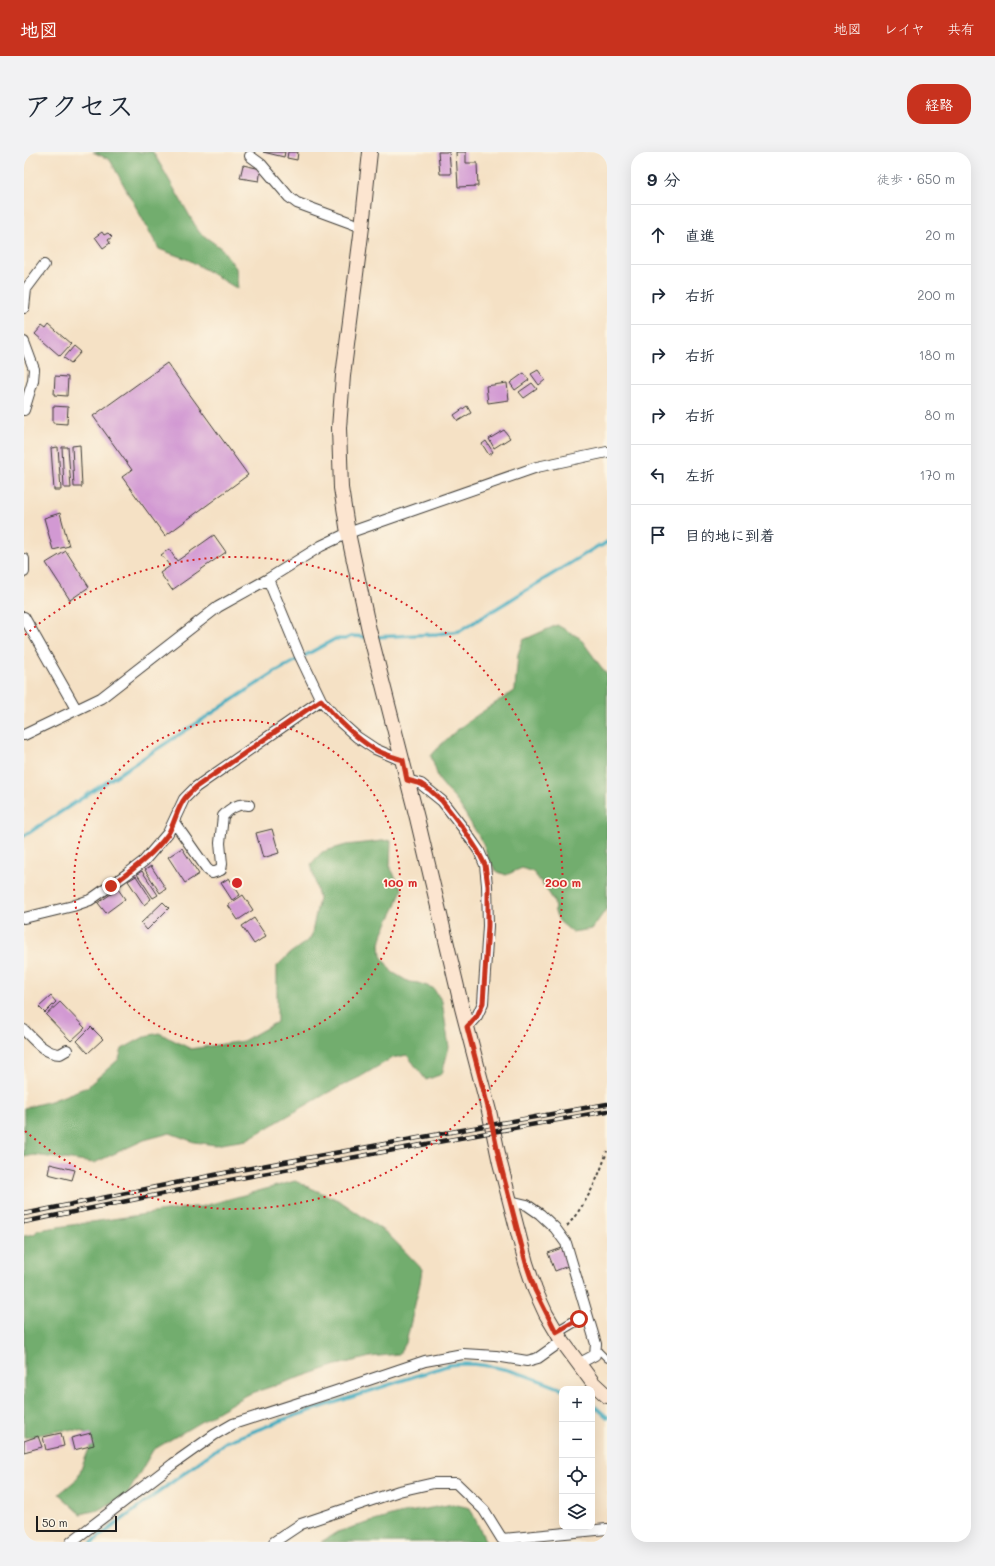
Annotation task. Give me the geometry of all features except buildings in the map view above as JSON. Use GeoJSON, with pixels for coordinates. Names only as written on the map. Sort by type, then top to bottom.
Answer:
{"type":"FeatureCollection","features":[{"type":"Feature","properties":{"kind":"street"},"geometry":{"type":"LineString","coordinates":[[370,152],[343,376],[339,428],[341,488],[348,533],[369,630],[403,760],[467,1027],[489,1111],[500,1163],[535,1290],[559,1337],[593,1383],[607,1396]]}},
{"type":"Feature","properties":{"kind":"street"},"geometry":{"type":"LineString","coordinates":[[250,156],[261,164],[289,197],[297,203],[362,227]]}},
{"type":"Feature","properties":{"kind":"street"},"geometry":{"type":"LineString","coordinates":[[24,308],[26,289],[44,265]]}},
{"type":"Feature","properties":{"kind":"street"},"geometry":{"type":"LineString","coordinates":[[24,342],[34,368],[33,381],[24,410]]}},
{"type":"Feature","properties":{"kind":"street"},"geometry":{"type":"LineString","coordinates":[[24,735],[101,698],[218,607],[268,579],[321,546],[348,533],[537,467],[607,452]]}},
{"type":"Feature","properties":{"kind":"street"},"geometry":{"type":"LineString","coordinates":[[24,559],[24,572]]}},
{"type":"Feature","properties":{"kind":"street"},"geometry":{"type":"LineString","coordinates":[[268,579],[299,654],[321,700],[337,719],[357,737],[375,749],[403,760]]}},
{"type":"Feature","properties":{"kind":"street"},"geometry":{"type":"LineString","coordinates":[[24,617],[76,709]]}},
{"type":"Feature","properties":{"kind":"street"},"geometry":{"type":"LineString","coordinates":[[24,918],[73,906],[90,900],[111,886],[144,861],[168,833],[184,799],[196,787],[321,700]]}},
{"type":"Feature","properties":{"kind":"street"},"geometry":{"type":"LineString","coordinates":[[407,780],[421,784],[442,801],[463,828],[485,865],[488,886],[488,926],[483,1003],[477,1016],[467,1027]]}},
{"type":"Feature","properties":{"kind":"street"},"geometry":{"type":"LineString","coordinates":[[174,822],[207,869],[212,873],[217,872],[221,870],[222,864],[220,843],[223,816],[235,806],[243,804],[249,805]]}},
{"type":"Feature","properties":{"kind":"street"},"geometry":{"type":"LineString","coordinates":[[24,1030],[41,1047],[48,1051],[60,1054],[66,1050]]}},
{"type":"Feature","properties":{"kind":"street"},"geometry":{"type":"LineString","coordinates":[[510,1201],[527,1205],[540,1214],[566,1243],[596,1350],[595,1354],[590,1358],[578,1364]]}},
{"type":"Feature","properties":{"kind":"street"},"geometry":{"type":"LineString","coordinates":[[71,1542],[173,1464],[214,1435],[233,1424],[425,1361],[463,1354],[496,1356],[527,1361],[538,1358],[559,1337],[587,1314]]}},
{"type":"Feature","properties":{"kind":"street"},"geometry":{"type":"LineString","coordinates":[[274,1542],[301,1524],[399,1491],[434,1483],[449,1482],[456,1483],[484,1510],[502,1539],[607,1529]]}},
{"type":"Feature","properties":{"kind":"lane"},"geometry":{"type":"LineString","coordinates":[[596,1350],[607,1359]]}},
{"type":"Feature","properties":{"kind":"path"},"geometry":{"type":"LineString","coordinates":[[560,1235],[590,1193],[602,1168],[607,1151]]}},
{"type":"Feature","properties":{"kind":"green space"},"geometry":{"type":"Polygon","coordinates":[[[93,152],[153,152],[199,232],[222,249],[236,268],[238,289],[189,260],[159,249],[110,160],[93,152]]]}},
{"type":"Feature","properties":{"kind":"green space"},"geometry":{"type":"Polygon","coordinates":[[[557,625],[580,638],[607,675],[607,908],[592,929],[572,932],[559,921],[555,912],[554,901],[533,872],[522,868],[506,875],[496,871],[489,860],[483,843],[459,804],[439,780],[431,756],[460,728],[481,712],[515,690],[518,654],[523,640],[557,625]]]}},
{"type":"Feature","properties":{"kind":"green space"},"geometry":{"type":"Polygon","coordinates":[[[391,840],[390,867],[402,889],[395,908],[383,932],[380,944],[381,956],[392,972],[409,982],[418,983],[433,988],[442,1001],[449,1047],[442,1074],[426,1080],[407,1055],[392,1058],[360,1077],[329,1092],[246,1140],[215,1145],[194,1142],[170,1133],[144,1140],[94,1163],[34,1155],[24,1157],[24,1108],[51,1101],[87,1087],[119,1059],[122,1049],[146,1036],[159,1033],[191,1049],[243,1041],[277,1022],[277,966],[289,954],[311,938],[319,898],[311,864],[322,852],[346,845],[391,840]]]}},
{"type":"Feature","properties":{"kind":"green space"},"geometry":{"type":"Polygon","coordinates":[[[295,1181],[340,1201],[388,1234],[422,1269],[406,1343],[399,1354],[370,1357],[337,1365],[246,1395],[153,1450],[127,1495],[98,1510],[81,1514],[59,1494],[77,1479],[91,1444],[84,1432],[77,1430],[62,1430],[24,1438],[24,1236],[34,1234],[38,1230],[200,1207],[295,1181]]]}},
{"type":"Feature","properties":{"kind":"green space"},"geometry":{"type":"Polygon","coordinates":[[[453,1504],[470,1508],[486,1542],[321,1542],[337,1532],[398,1514],[453,1504]]]}},
{"type":"Feature","properties":{"kind":"waterway"},"geometry":{"type":"LineString","coordinates":[[374,637],[437,634],[460,631],[598,546],[601,546],[607,542]]}},
{"type":"Feature","properties":{"kind":"waterway"},"geometry":{"type":"LineString","coordinates":[[24,836],[275,672],[335,639],[345,639],[352,636],[368,637]]}},
{"type":"Feature","properties":{"kind":"waterway"},"geometry":{"type":"LineString","coordinates":[[92,1542],[226,1442],[288,1418],[449,1365],[464,1364],[493,1367],[521,1374],[559,1388]]}},
{"type":"Feature","properties":{"kind":"waterway"},"geometry":{"type":"LineString","coordinates":[[595,1407],[607,1417]]}},
{"type":"Feature","properties":{"kind":"railway"},"geometry":{"type":"LineString","coordinates":[[24,1214],[229,1172],[607,1104]]}},
{"type":"Feature","properties":{"kind":"railway"},"geometry":{"type":"LineString","coordinates":[[24,1222],[230,1180],[607,1111]]}},
{"type":"Feature","properties":{"kind":"route"},"geometry":{"type":"LineString","coordinates":[[111,886],[144,861],[159,845],[174,822],[184,799],[196,787],[321,700],[337,719],[357,737],[375,749],[403,760],[407,780],[421,784],[442,801],[463,828],[485,865],[488,886],[488,926],[483,1003],[477,1016],[467,1027],[489,1111],[500,1163],[526,1263],[535,1290],[556,1332],[579,1319]]}}]}
